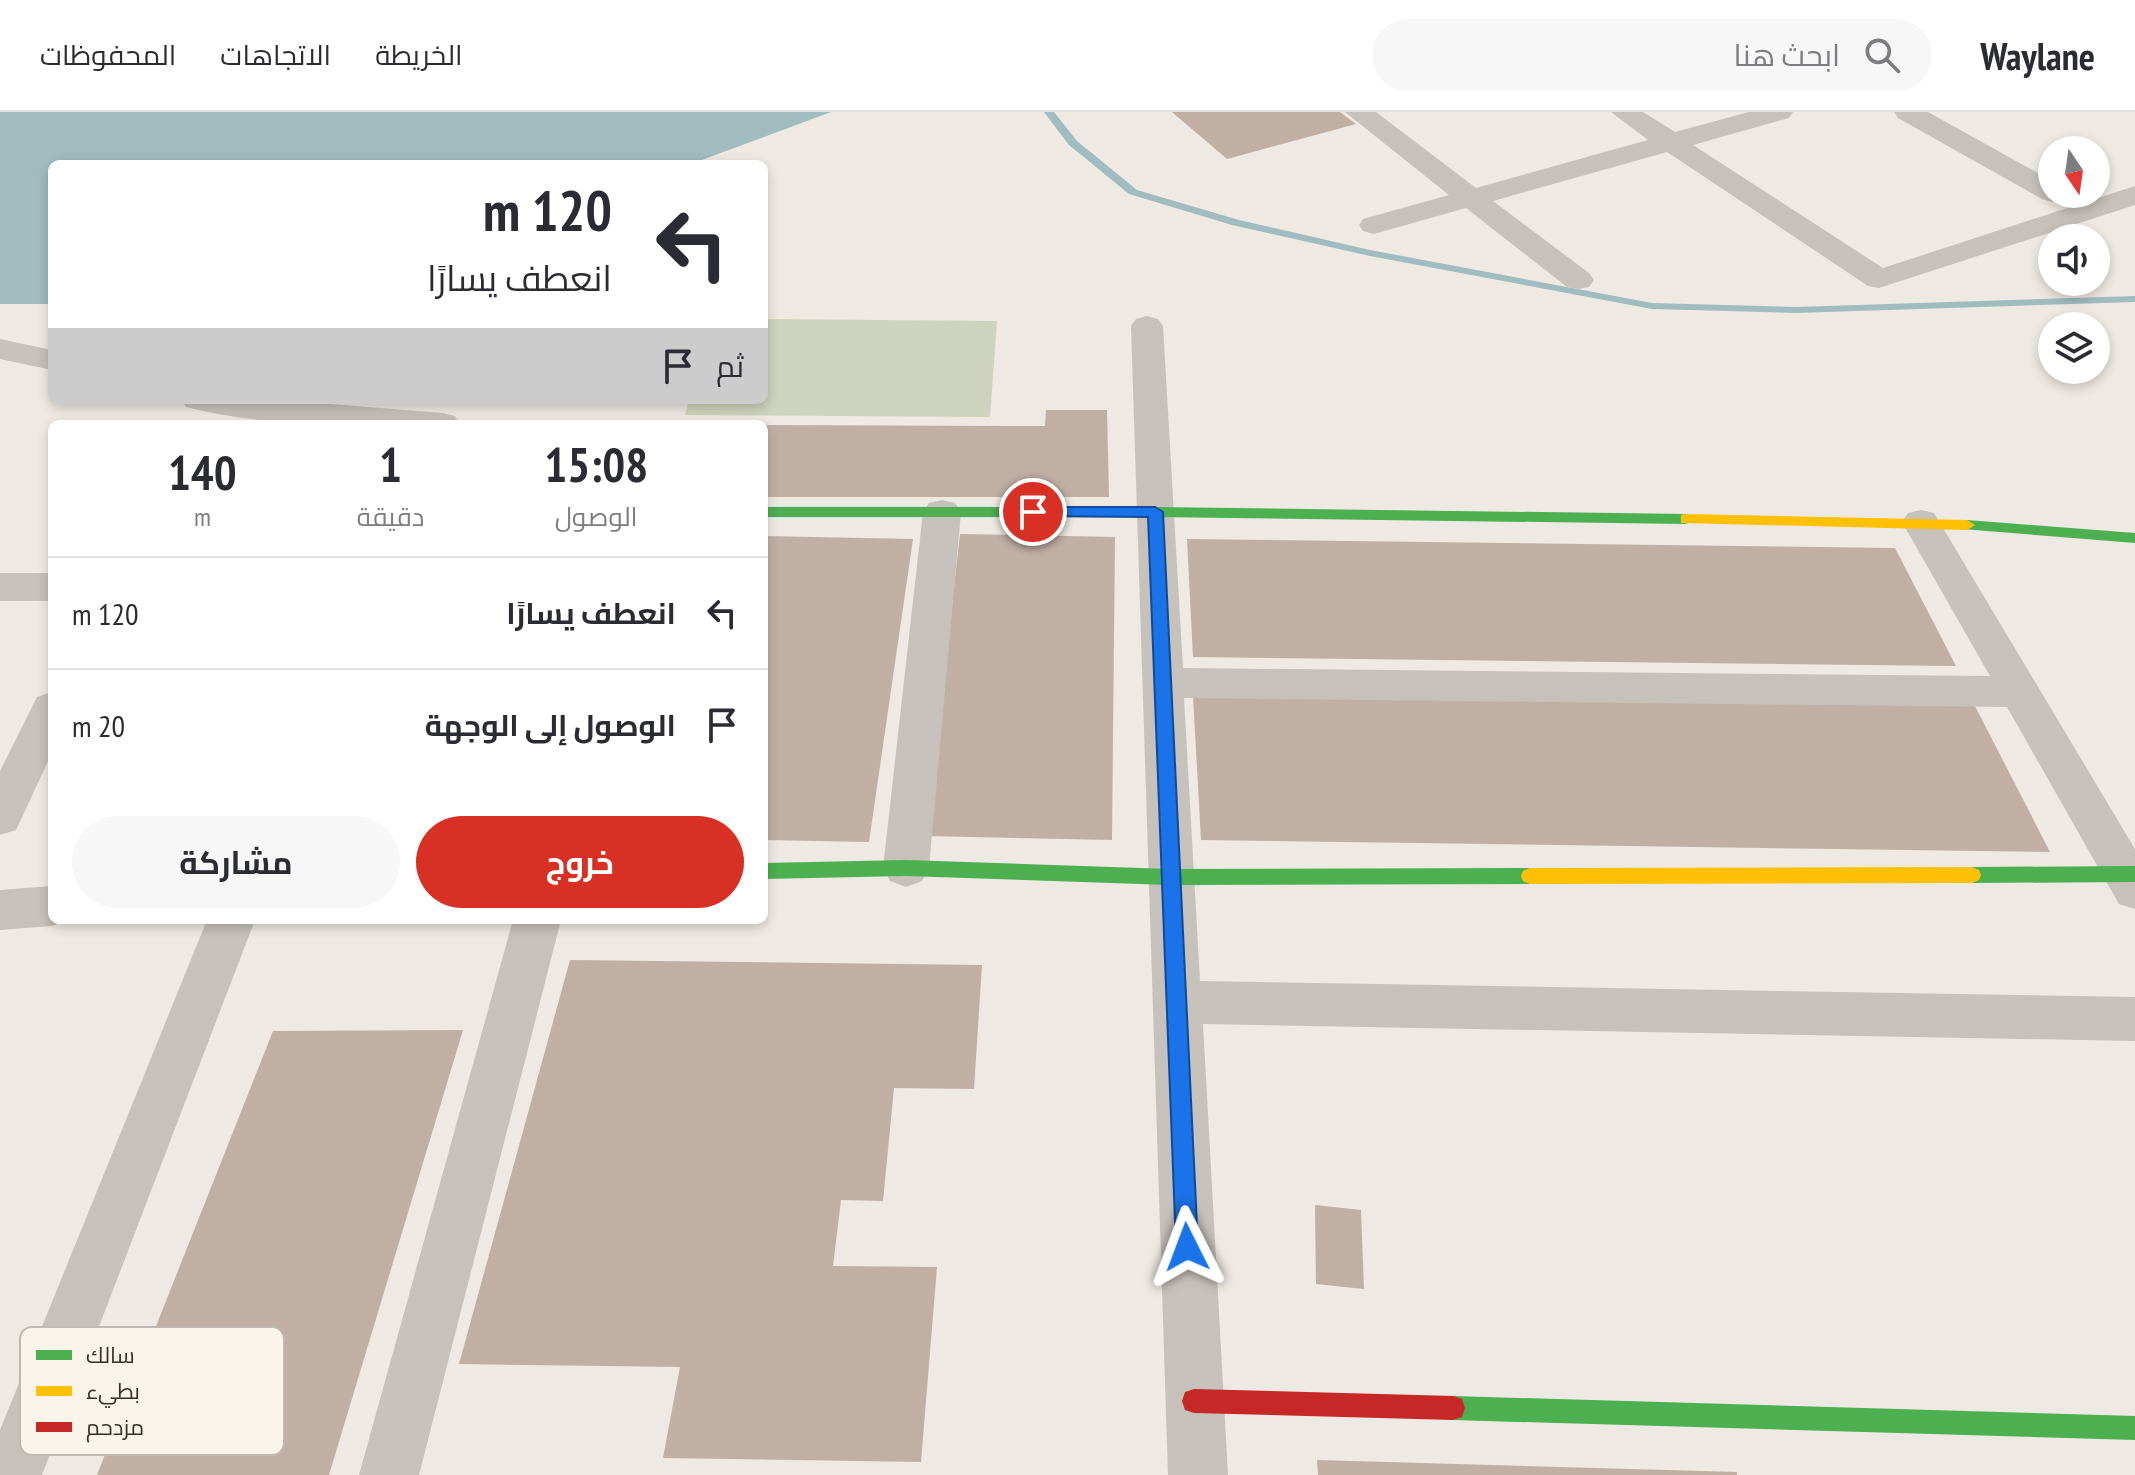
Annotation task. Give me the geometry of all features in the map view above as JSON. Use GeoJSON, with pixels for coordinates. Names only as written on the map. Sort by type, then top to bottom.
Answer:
{"type":"FeatureCollection","features":[{"type":"Feature","properties":{"kind":"street"},"geometry":{"type":"LineString","coordinates":[[1359,112],[1578,280]]}},
{"type":"Feature","properties":{"kind":"street"},"geometry":{"type":"LineString","coordinates":[[1625,112],[1879,279],[2135,195]]}},
{"type":"Feature","properties":{"kind":"street"},"geometry":{"type":"LineString","coordinates":[[1374,225],[1779,112]]}},
{"type":"Feature","properties":{"kind":"street"},"geometry":{"type":"LineString","coordinates":[[1908,112],[2038,185]]}},
{"type":"Feature","properties":{"kind":"street"},"geometry":{"type":"LineString","coordinates":[[2079,208],[2084,211]]}},
{"type":"Feature","properties":{"kind":"street"},"geometry":{"type":"LineString","coordinates":[[1147,326],[1198,1475]]}},
{"type":"Feature","properties":{"kind":"street"},"geometry":{"type":"LineString","coordinates":[[0,349],[48,359]]}},
{"type":"Feature","properties":{"kind":"street"},"geometry":{"type":"LineString","coordinates":[[228,404],[394,420]]}},
{"type":"Feature","properties":{"kind":"street"},"geometry":{"type":"LineString","coordinates":[[768,512],[1155,512],[1921,522],[2135,538]]}},
{"type":"Feature","properties":{"kind":"street"},"geometry":{"type":"LineString","coordinates":[[906,868],[942,512]]}},
{"type":"Feature","properties":{"kind":"street"},"geometry":{"type":"LineString","coordinates":[[1921,522],[2132,879]]}},
{"type":"Feature","properties":{"kind":"street"},"geometry":{"type":"LineString","coordinates":[[0,587],[48,587]]}},
{"type":"Feature","properties":{"kind":"street"},"geometry":{"type":"LineString","coordinates":[[1162,683],[2020,692]]}},
{"type":"Feature","properties":{"kind":"street"},"geometry":{"type":"LineString","coordinates":[[0,817],[48,716]]}},
{"type":"Feature","properties":{"kind":"street"},"geometry":{"type":"LineString","coordinates":[[768,871],[906,868],[1170,877],[2132,879]]}},
{"type":"Feature","properties":{"kind":"street"},"geometry":{"type":"LineString","coordinates":[[0,910],[48,906]]}},
{"type":"Feature","properties":{"kind":"street"},"geometry":{"type":"LineString","coordinates":[[70,1327],[229,924]]}},
{"type":"Feature","properties":{"kind":"street"},"geometry":{"type":"LineString","coordinates":[[389,1475],[536,924]]}},
{"type":"Feature","properties":{"kind":"street"},"geometry":{"type":"LineString","coordinates":[[1176,1002],[2135,1019]]}},
{"type":"Feature","properties":{"kind":"street"},"geometry":{"type":"LineString","coordinates":[[1194,1401],[2135,1428]]}},
{"type":"Feature","properties":{"kind":"street"},"geometry":{"type":"LineString","coordinates":[[12,1475],[20,1455]]}},
{"type":"Feature","properties":{"kind":"green space"},"geometry":{"type":"Polygon","coordinates":[[[768,319],[997,321],[990,417],[685,415],[688,404],[768,404],[768,319]]]}},
{"type":"Feature","properties":{"kind":"water"},"geometry":{"type":"Polygon","coordinates":[[[0,112],[831,112],[702,160],[48,160],[48,304],[0,304],[0,112]]]}},
{"type":"Feature","properties":{"kind":"building"},"geometry":{"type":"Polygon","coordinates":[[[1172,112],[1340,112],[1356,124],[1227,159],[1172,112]]]}},
{"type":"Feature","properties":{"kind":"building"},"geometry":{"type":"Polygon","coordinates":[[[1046,410],[1107,410],[1109,497],[768,497],[768,425],[1045,426],[1046,410]]]}},
{"type":"Feature","properties":{"kind":"building"},"geometry":{"type":"Polygon","coordinates":[[[960,534],[1115,537],[1112,840],[926,836],[960,534]]]}},
{"type":"Feature","properties":{"kind":"building"},"geometry":{"type":"Polygon","coordinates":[[[768,536],[913,539],[869,842],[768,840],[768,536]]]}},
{"type":"Feature","properties":{"kind":"building"},"geometry":{"type":"Polygon","coordinates":[[[1187,539],[1895,548],[1956,666],[1193,657],[1187,539]]]}},
{"type":"Feature","properties":{"kind":"building"},"geometry":{"type":"Polygon","coordinates":[[[1193,696],[1975,706],[2050,852],[1201,840],[1193,696]]]}},
{"type":"Feature","properties":{"kind":"building"},"geometry":{"type":"Polygon","coordinates":[[[570,960],[982,965],[974,1089],[894,1088],[883,1201],[841,1200],[833,1266],[937,1267],[921,1462],[663,1458],[680,1367],[459,1364],[570,960]]]}},
{"type":"Feature","properties":{"kind":"building"},"geometry":{"type":"Polygon","coordinates":[[[463,1030],[329,1475],[97,1475],[105,1455],[284,1455],[284,1327],[156,1327],[273,1031],[463,1030]]]}},
{"type":"Feature","properties":{"kind":"building"},"geometry":{"type":"Polygon","coordinates":[[[1315,1205],[1361,1210],[1364,1289],[1316,1284],[1315,1205]]]}},
{"type":"Feature","properties":{"kind":"building"},"geometry":{"type":"Polygon","coordinates":[[[1317,1460],[1737,1472],[1737,1475],[1318,1475],[1317,1460]]]}},
{"type":"Feature","properties":{"kind":"waterway"},"geometry":{"type":"LineString","coordinates":[[1049,112],[1073,143],[1133,192],[1236,223],[1370,253],[1652,306],[1796,310],[2135,299]]}},
{"type":"Feature","properties":{"kind":"traffic: fast"},"geometry":{"type":"LineString","coordinates":[[768,512],[1155,512],[1686,519]]}},
{"type":"Feature","properties":{"kind":"traffic: fast"},"geometry":{"type":"LineString","coordinates":[[1967,525],[2135,538]]}},
{"type":"Feature","properties":{"kind":"traffic: fast"},"geometry":{"type":"LineString","coordinates":[[768,871],[906,868],[1170,877],[1530,876]]}},
{"type":"Feature","properties":{"kind":"traffic: fast"},"geometry":{"type":"LineString","coordinates":[[1972,875],[2135,874]]}},
{"type":"Feature","properties":{"kind":"traffic: fast"},"geometry":{"type":"LineString","coordinates":[[1453,1408],[2135,1428]]}},
{"type":"Feature","properties":{"kind":"traffic: slow"},"geometry":{"type":"LineString","coordinates":[[1686,519],[1967,525]]}},
{"type":"Feature","properties":{"kind":"traffic: slow"},"geometry":{"type":"LineString","coordinates":[[1530,876],[1972,875]]}},
{"type":"Feature","properties":{"kind":"traffic: jam"},"geometry":{"type":"LineString","coordinates":[[1194,1401],[1453,1408]]}},
{"type":"Feature","properties":{"kind":"route"},"geometry":{"type":"LineString","coordinates":[[1033,512],[1155,512],[1187,1247]]}}]}
